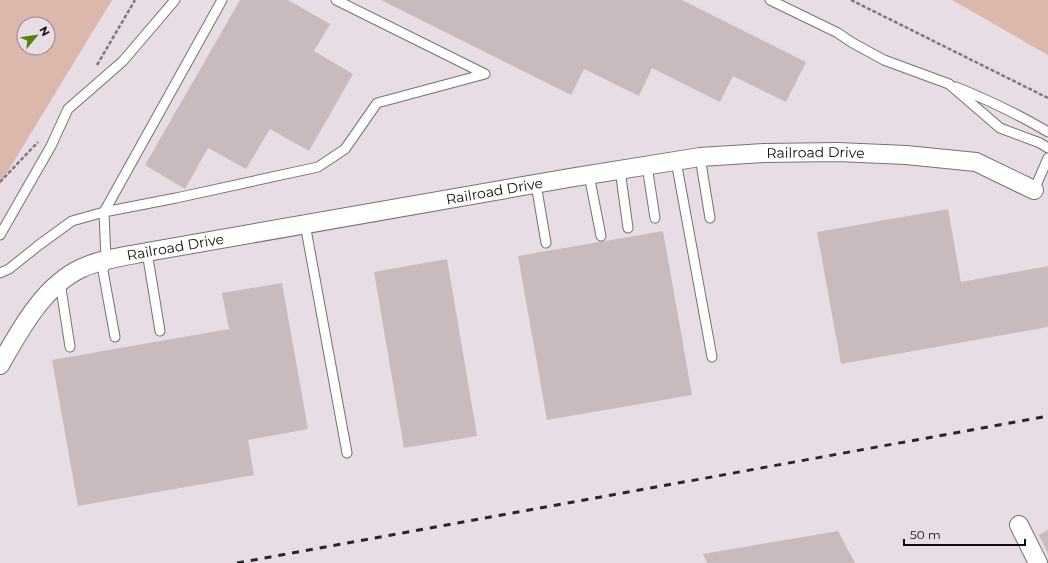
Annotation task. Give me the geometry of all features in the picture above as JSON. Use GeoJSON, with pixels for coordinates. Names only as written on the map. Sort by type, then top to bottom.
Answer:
{"type":"FeatureCollection","features":[{"type":"Feature","properties":{"kind":"street","name":"Railroad Drive"},"geometry":{"type":"LineString","coordinates":[[0,364],[25,322],[41,300],[60,282],[81,268],[106,260],[147,252],[536,184],[700,157],[764,153],[838,152],[906,155],[976,162],[1034,190]]}},
{"type":"Feature","properties":{"kind":"street"},"geometry":{"type":"LineString","coordinates":[[1019,525],[1038,563]]}},
{"type":"Feature","properties":{"kind":"lane"},"geometry":{"type":"LineString","coordinates":[[0,235],[51,146],[68,109],[123,62],[175,0]]}},
{"type":"Feature","properties":{"kind":"lane"},"geometry":{"type":"LineString","coordinates":[[114,337],[103,271],[106,260],[104,212],[222,0]]}},
{"type":"Feature","properties":{"kind":"lane"},"geometry":{"type":"LineString","coordinates":[[0,273],[9,270],[38,245],[72,220],[318,167],[345,149],[377,103],[485,74],[336,0]]}},
{"type":"Feature","properties":{"kind":"lane"},"geometry":{"type":"LineString","coordinates":[[770,0],[838,33],[884,60],[986,99],[1022,116],[1048,132]]}},
{"type":"Feature","properties":{"kind":"lane"},"geometry":{"type":"LineString","coordinates":[[949,84],[1000,128],[1040,143],[1048,148]]}},
{"type":"Feature","properties":{"kind":"lane"},"geometry":{"type":"LineString","coordinates":[[700,157],[710,218]]}},
{"type":"Feature","properties":{"kind":"lane"},"geometry":{"type":"LineString","coordinates":[[1034,190],[1048,158]]}},
{"type":"Feature","properties":{"kind":"lane"},"geometry":{"type":"LineString","coordinates":[[676,161],[712,357]]}},
{"type":"Feature","properties":{"kind":"lane"},"geometry":{"type":"LineString","coordinates":[[647,166],[655,218]]}},
{"type":"Feature","properties":{"kind":"lane"},"geometry":{"type":"LineString","coordinates":[[620,170],[628,228]]}},
{"type":"Feature","properties":{"kind":"lane"},"geometry":{"type":"LineString","coordinates":[[590,175],[601,236]]}},
{"type":"Feature","properties":{"kind":"lane"},"geometry":{"type":"LineString","coordinates":[[536,184],[546,243]]}},
{"type":"Feature","properties":{"kind":"lane"},"geometry":{"type":"LineString","coordinates":[[305,224],[347,453]]}},
{"type":"Feature","properties":{"kind":"lane"},"geometry":{"type":"LineString","coordinates":[[147,252],[160,331]]}},
{"type":"Feature","properties":{"kind":"lane"},"geometry":{"type":"LineString","coordinates":[[60,282],[70,347]]}},
{"type":"Feature","properties":{"kind":"path"},"geometry":{"type":"LineString","coordinates":[[94,72],[135,0]]}},
{"type":"Feature","properties":{"kind":"path"},"geometry":{"type":"LineString","coordinates":[[851,0],[1048,98]]}},
{"type":"Feature","properties":{"kind":"path"},"geometry":{"type":"LineString","coordinates":[[0,182],[42,138]]}},
{"type":"Feature","properties":{"kind":"shaded area"},"geometry":{"type":"Polygon","coordinates":[[[0,0],[112,0],[0,184],[0,0]]]}},
{"type":"Feature","properties":{"kind":"shaded area"},"geometry":{"type":"Polygon","coordinates":[[[952,0],[1048,0],[1048,55],[952,0]]]}},
{"type":"Feature","properties":{"kind":"building"},"geometry":{"type":"Polygon","coordinates":[[[240,0],[288,0],[330,24],[314,51],[353,74],[309,151],[270,129],[246,169],[208,148],[185,189],[145,165],[240,0]]]}},
{"type":"Feature","properties":{"kind":"building"},"geometry":{"type":"Polygon","coordinates":[[[381,0],[682,0],[806,62],[786,102],[733,76],[720,102],[652,68],[639,96],[584,69],[571,95],[381,0]]]}},
{"type":"Feature","properties":{"kind":"building"},"geometry":{"type":"Polygon","coordinates":[[[948,209],[961,282],[1048,266],[1048,327],[841,364],[817,232],[948,209]]]}},
{"type":"Feature","properties":{"kind":"building"},"geometry":{"type":"Polygon","coordinates":[[[663,231],[692,395],[547,420],[518,256],[663,231]]]}},
{"type":"Feature","properties":{"kind":"building"},"geometry":{"type":"Polygon","coordinates":[[[447,259],[477,436],[404,448],[374,272],[447,259]]]}},
{"type":"Feature","properties":{"kind":"building"},"geometry":{"type":"Polygon","coordinates":[[[282,283],[308,429],[248,440],[254,475],[78,506],[52,360],[229,329],[222,293],[282,283]]]}},
{"type":"Feature","properties":{"kind":"building"},"geometry":{"type":"Polygon","coordinates":[[[1048,530],[1048,554],[1039,535],[1048,530]]]}},
{"type":"Feature","properties":{"kind":"building"},"geometry":{"type":"Polygon","coordinates":[[[838,531],[855,563],[707,563],[703,554],[838,531]]]}},
{"type":"Feature","properties":{"kind":"railway"},"geometry":{"type":"LineString","coordinates":[[237,563],[1048,416]]}}]}
